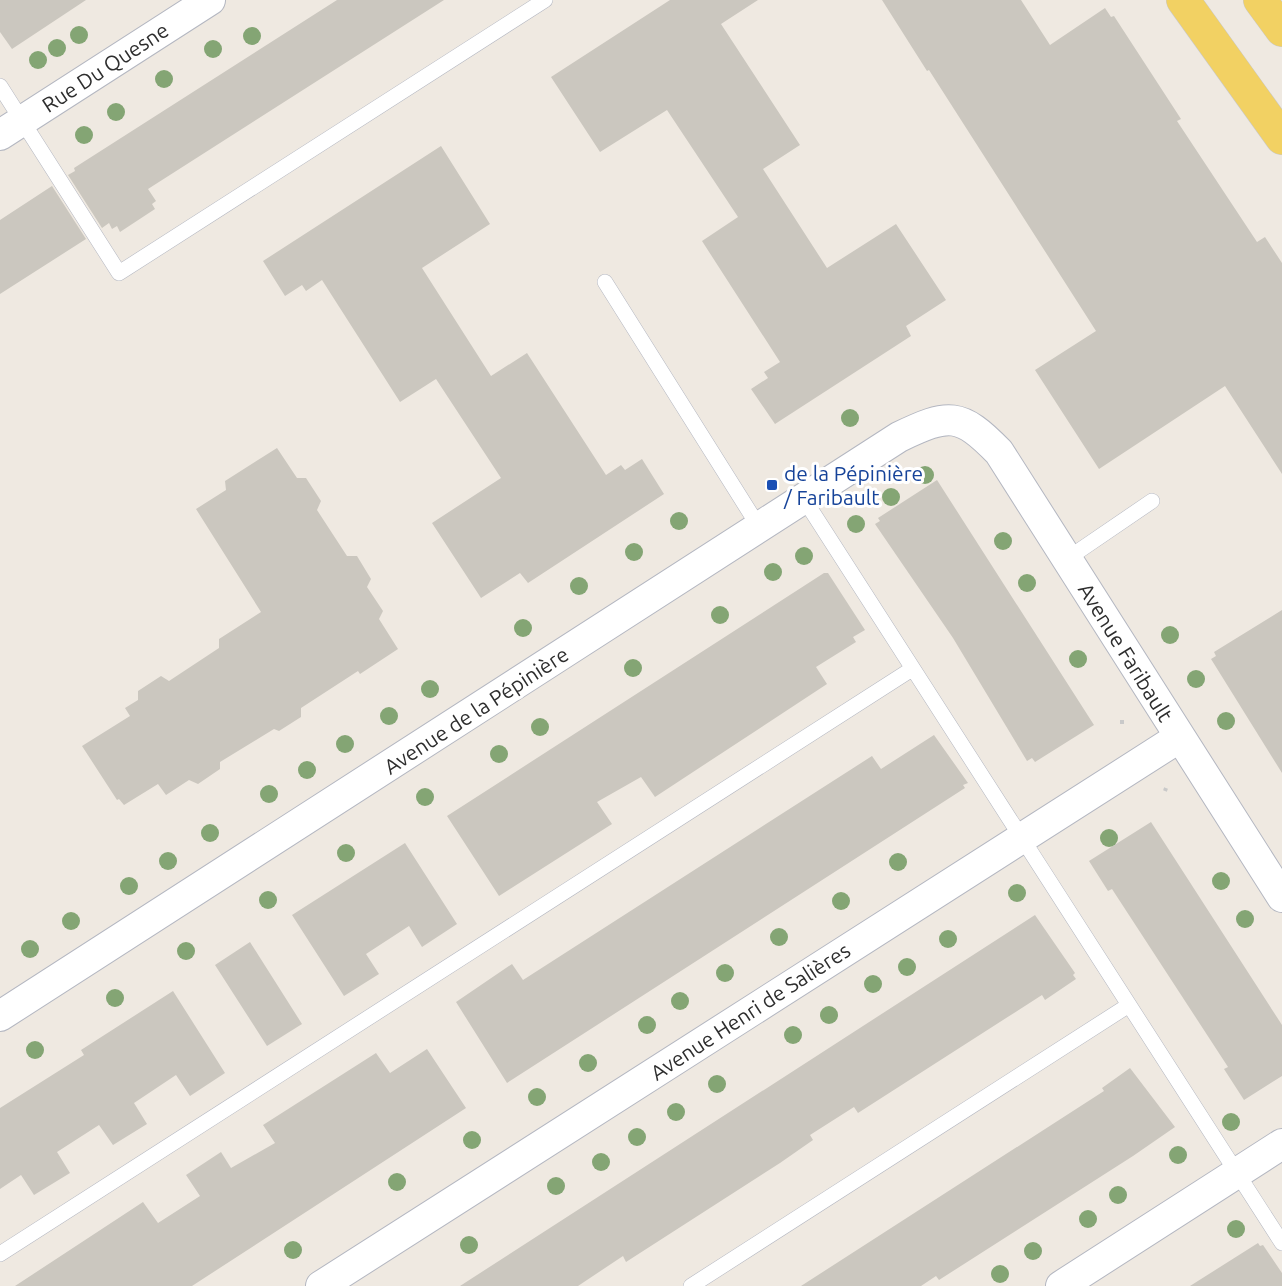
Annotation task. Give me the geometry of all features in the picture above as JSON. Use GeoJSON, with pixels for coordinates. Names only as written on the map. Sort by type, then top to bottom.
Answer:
{"type":"FeatureCollection","features":[{"type":"Feature","properties":{"kind":"main road"},"geometry":{"type":"LineString","coordinates":[[1183,0],[1282,138]]}},
{"type":"Feature","properties":{"kind":"main road"},"geometry":{"type":"LineString","coordinates":[[1260,0],[1282,30]]}},
{"type":"Feature","properties":{"kind":"street","name":"Rue Du Quesne"},"geometry":{"type":"LineString","coordinates":[[11,127],[210,0]]}},
{"type":"Feature","properties":{"kind":"street","name":"Avenue de la Pépinière"},"geometry":{"type":"LineString","coordinates":[[0,1017],[899,437],[928,423],[957,419]]}},
{"type":"Feature","properties":{"kind":"street","name":"Avenue Faribault"},"geometry":{"type":"LineString","coordinates":[[957,419],[976,428],[999,452],[1282,897]]}},
{"type":"Feature","properties":{"kind":"street","name":"Avenue Henri de Salières"},"geometry":{"type":"LineString","coordinates":[[321,1286],[1180,737]]}},
{"type":"Feature","properties":{"kind":"street"},"geometry":{"type":"LineString","coordinates":[[1061,1286],[1282,1144]]}},
{"type":"Feature","properties":{"kind":"lane"},"geometry":{"type":"LineString","coordinates":[[0,86],[11,127],[119,273],[545,0]]}},
{"type":"Feature","properties":{"kind":"lane"},"geometry":{"type":"LineString","coordinates":[[605,282],[759,527]]}},
{"type":"Feature","properties":{"kind":"lane"},"geometry":{"type":"LineString","coordinates":[[804,498],[1282,1243]]}},
{"type":"Feature","properties":{"kind":"lane"},"geometry":{"type":"LineString","coordinates":[[1067,558],[1152,501]]}},
{"type":"Feature","properties":{"kind":"lane"},"geometry":{"type":"LineString","coordinates":[[0,1254],[912,669]]}},
{"type":"Feature","properties":{"kind":"lane"},"geometry":{"type":"LineString","coordinates":[[691,1286],[1129,1005]]}},
{"type":"Feature","properties":{"kind":"building"},"geometry":{"type":"Polygon","coordinates":[[[0,0],[86,0],[12,49],[0,32],[0,0]]]}},
{"type":"Feature","properties":{"kind":"building"},"geometry":{"type":"Polygon","coordinates":[[[337,0],[444,0],[148,189],[156,201],[152,204],[155,209],[120,232],[117,226],[112,229],[109,223],[102,228],[68,175],[75,171],[74,168],[337,0]]]}},
{"type":"Feature","properties":{"kind":"building"},"geometry":{"type":"Polygon","coordinates":[[[670,0],[758,0],[721,24],[800,145],[763,169],[827,268],[896,224],[946,300],[906,326],[911,336],[775,424],[751,389],[768,378],[764,372],[780,362],[702,241],[738,217],[667,110],[600,152],[551,77],[670,0]]]}},
{"type":"Feature","properties":{"kind":"building"},"geometry":{"type":"Polygon","coordinates":[[[882,0],[1021,0],[1050,45],[1105,8],[1111,17],[1114,16],[1181,119],[1177,121],[1257,242],[1265,237],[1282,263],[1282,474],[1225,386],[1099,469],[1035,370],[1096,331],[882,0]]]}},
{"type":"Feature","properties":{"kind":"building"},"geometry":{"type":"Polygon","coordinates":[[[441,146],[490,224],[422,268],[491,376],[527,353],[606,475],[621,465],[625,470],[642,459],[664,494],[528,583],[520,573],[481,598],[432,523],[501,478],[436,379],[400,402],[322,280],[306,291],[302,285],[285,296],[263,261],[441,146]]]}},
{"type":"Feature","properties":{"kind":"building"},"geometry":{"type":"Polygon","coordinates":[[[52,186],[86,239],[0,294],[0,220],[52,186]]]}},
{"type":"Feature","properties":{"kind":"building"},"geometry":{"type":"Polygon","coordinates":[[[277,448],[297,478],[306,478],[321,501],[317,510],[347,556],[357,556],[371,579],[367,587],[383,611],[379,619],[398,649],[360,674],[358,671],[301,708],[301,717],[279,731],[274,729],[220,762],[220,769],[198,784],[189,780],[166,795],[158,784],[124,805],[119,799],[117,800],[82,746],[130,716],[125,708],[138,700],[138,691],[161,676],[169,681],[219,648],[219,639],[261,612],[196,509],[226,490],[225,481],[277,448]]]}},
{"type":"Feature","properties":{"kind":"building"},"geometry":{"type":"Polygon","coordinates":[[[937,480],[1094,725],[1035,762],[1032,758],[1027,761],[953,638],[875,524],[880,521],[878,518],[937,480]]]}},
{"type":"Feature","properties":{"kind":"building"},"geometry":{"type":"Polygon","coordinates":[[[824,573],[828,573],[865,630],[853,637],[856,642],[816,667],[827,684],[655,797],[641,777],[597,802],[612,824],[499,896],[447,816],[824,573]]]}},
{"type":"Feature","properties":{"kind":"building"},"geometry":{"type":"Polygon","coordinates":[[[1282,610],[1282,773],[1211,659],[1216,656],[1214,652],[1282,610]]]}},
{"type":"Feature","properties":{"kind":"building"},"geometry":{"type":"Polygon","coordinates":[[[934,735],[968,783],[963,785],[965,788],[507,1083],[456,1002],[512,964],[523,980],[872,756],[881,769],[934,735]]]}},
{"type":"Feature","properties":{"kind":"building"},"geometry":{"type":"Polygon","coordinates":[[[1151,822],[1282,1025],[1282,1076],[1244,1100],[1224,1069],[1228,1067],[1112,889],[1108,891],[1089,861],[1151,822]]]}},
{"type":"Feature","properties":{"kind":"building"},"geometry":{"type":"Polygon","coordinates":[[[405,843],[457,924],[422,947],[409,926],[366,954],[379,974],[344,996],[292,915],[405,843]]]}},
{"type":"Feature","properties":{"kind":"building"},"geometry":{"type":"Polygon","coordinates":[[[1035,915],[1075,973],[1073,975],[1076,979],[1045,1000],[1042,995],[858,1113],[854,1107],[810,1135],[813,1140],[780,1163],[626,1262],[623,1256],[578,1286],[460,1286],[1035,915]]]}},
{"type":"Feature","properties":{"kind":"building"},"geometry":{"type":"Polygon","coordinates":[[[250,942],[302,1024],[267,1046],[215,965],[250,942]]]}},
{"type":"Feature","properties":{"kind":"building"},"geometry":{"type":"Polygon","coordinates":[[[173,991],[225,1073],[190,1096],[176,1075],[134,1103],[147,1124],[113,1145],[99,1125],[57,1152],[70,1173],[34,1195],[21,1175],[0,1189],[0,1108],[84,1055],[81,1050],[173,991]]]}},
{"type":"Feature","properties":{"kind":"building"},"geometry":{"type":"Polygon","coordinates":[[[427,1049],[466,1108],[192,1286],[15,1286],[143,1202],[158,1223],[200,1196],[186,1175],[221,1152],[231,1168],[275,1143],[263,1125],[376,1053],[390,1073],[427,1049]]]}},
{"type":"Feature","properties":{"kind":"building"},"geometry":{"type":"Polygon","coordinates":[[[1130,1068],[1175,1127],[1133,1156],[939,1280],[936,1276],[921,1286],[801,1286],[1104,1091],[1102,1088],[1130,1068]]]}},
{"type":"Feature","properties":{"kind":"building"},"geometry":{"type":"Polygon","coordinates":[[[1258,1243],[1260,1246],[1263,1245],[1282,1273],[1282,1286],[1190,1286],[1258,1243]]]}},
{"type":"Feature","properties":{"kind":"place","name":"de la Pépinière / Faribault"},"geometry":{"type":"Point","coordinates":[772,485]}}]}
